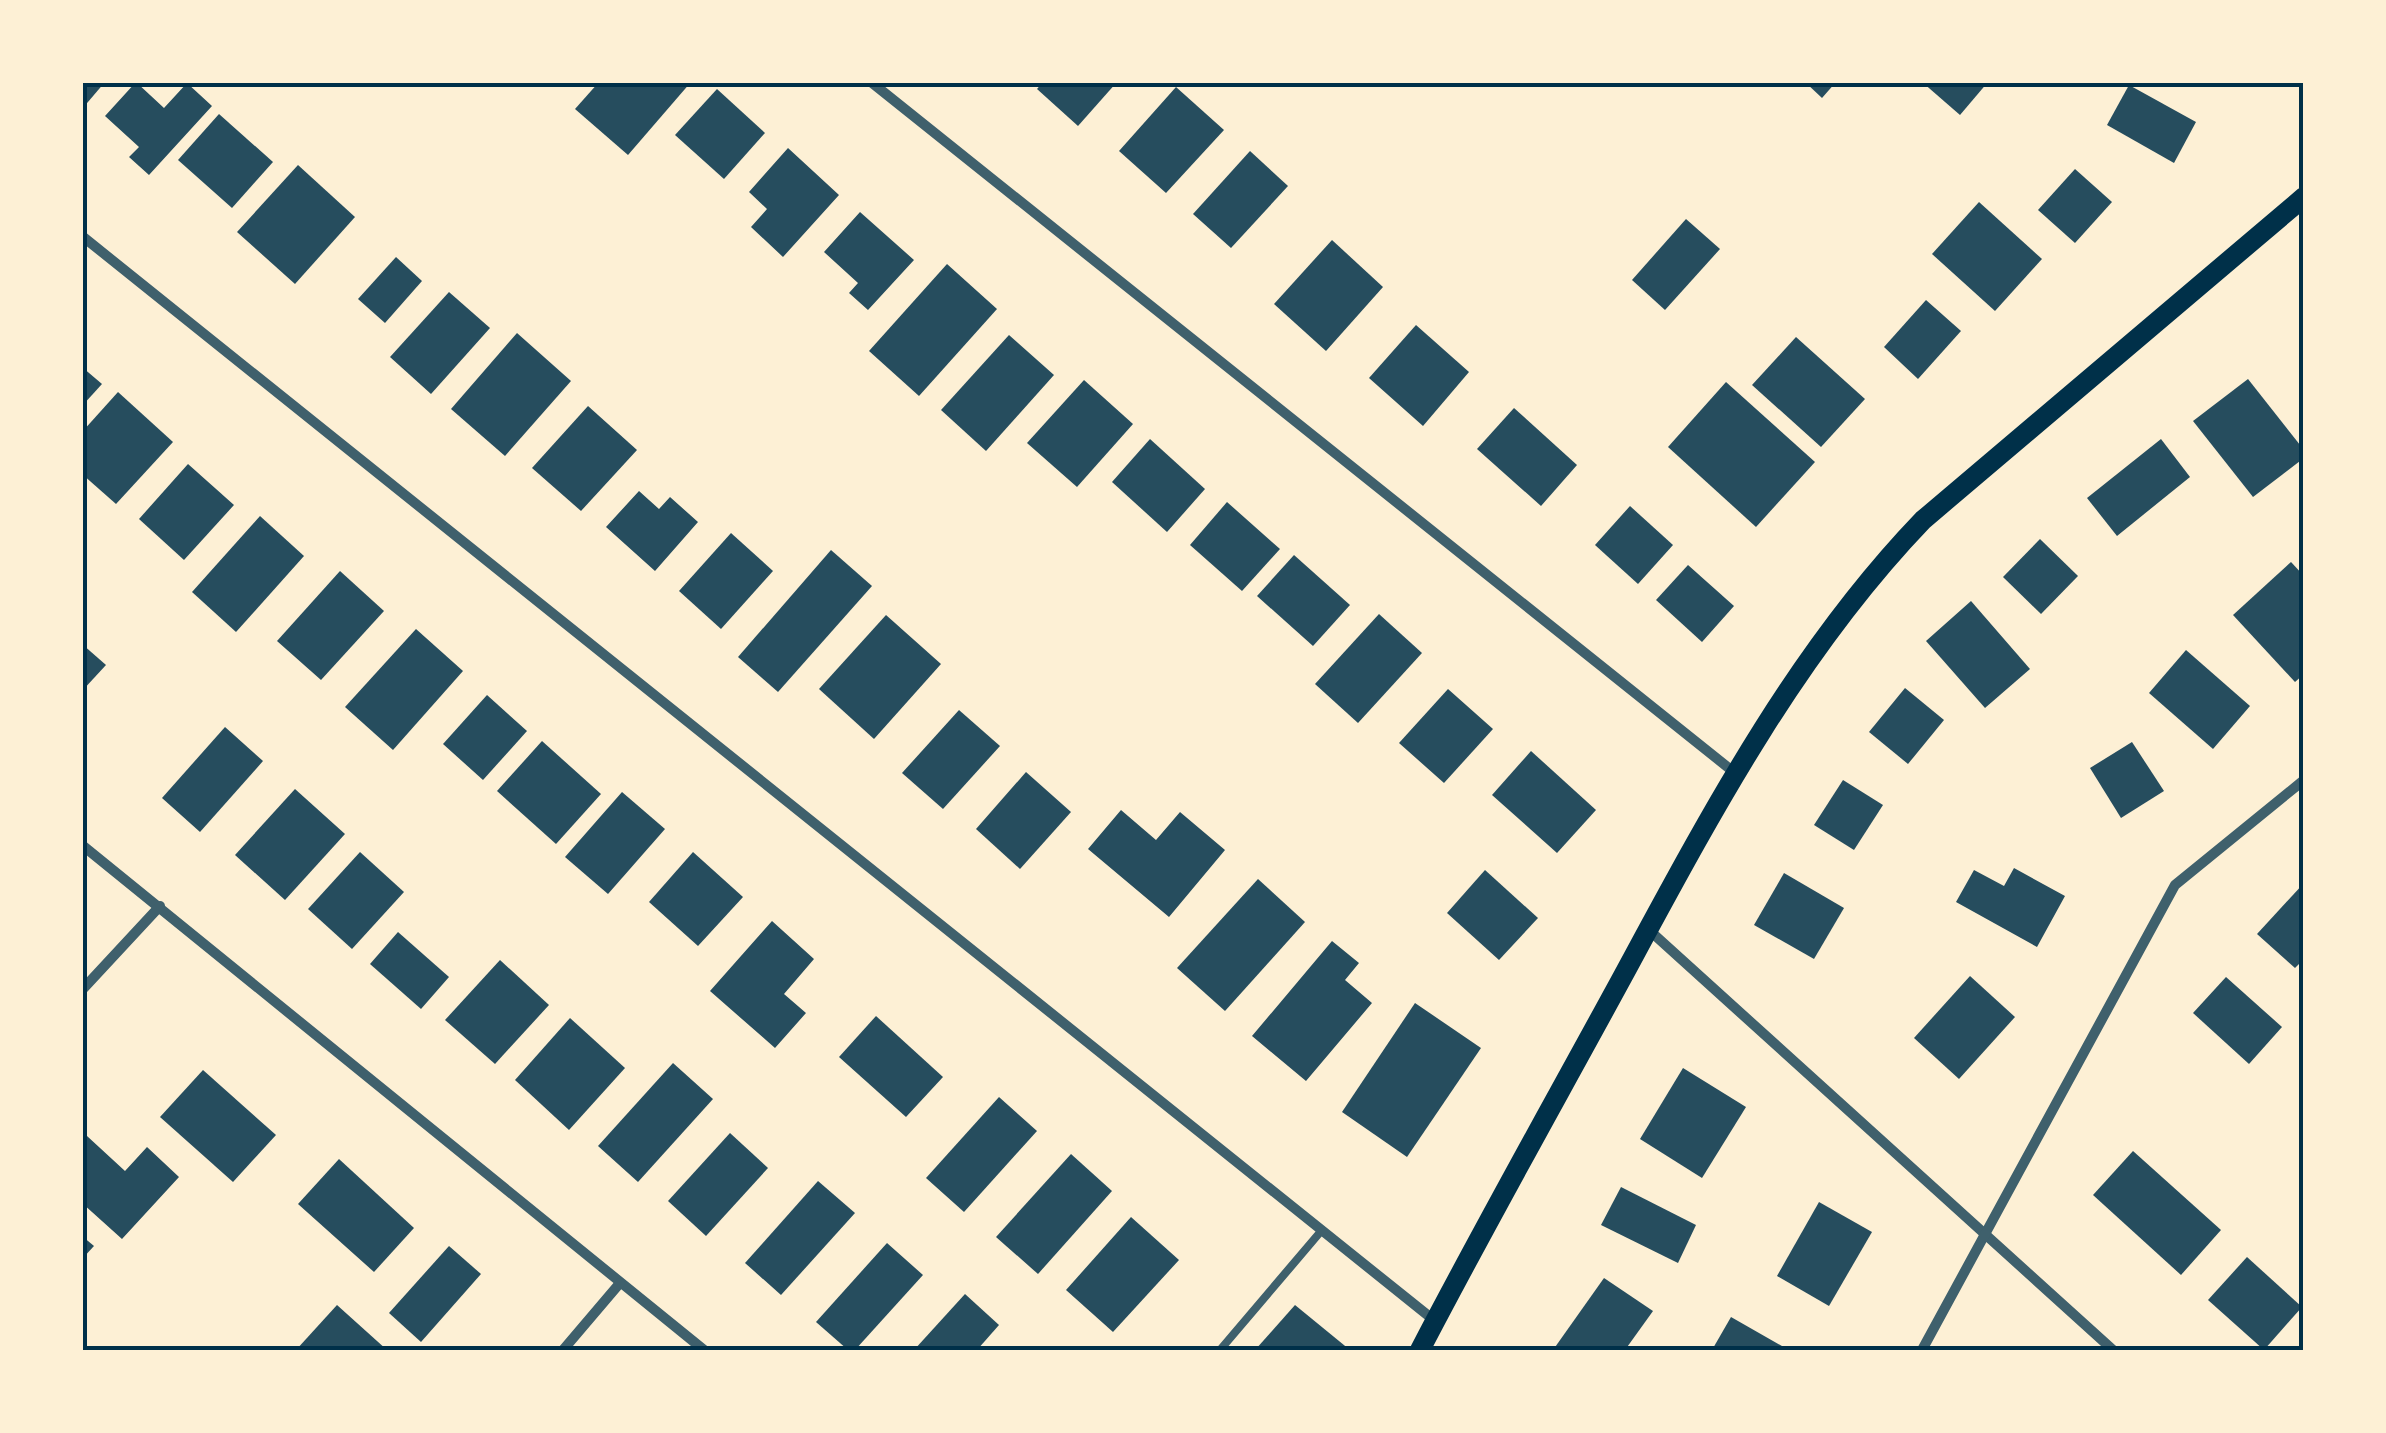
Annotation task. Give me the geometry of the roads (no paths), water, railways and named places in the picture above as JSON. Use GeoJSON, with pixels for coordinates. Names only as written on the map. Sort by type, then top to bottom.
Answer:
{"type":"FeatureCollection","features":[{"type":"Feature","properties":{"kind":"main road"},"geometry":{"type":"LineString","coordinates":[[1420,1350],[1736,773],[1822,638],[1869,576],[1923,520],[2304,197]]}},
{"type":"Feature","properties":{"kind":"street"},"geometry":{"type":"LineString","coordinates":[[871,82],[1736,773]]}},
{"type":"Feature","properties":{"kind":"street"},"geometry":{"type":"LineString","coordinates":[[82,236],[1435,1321]]}},
{"type":"Feature","properties":{"kind":"street"},"geometry":{"type":"LineString","coordinates":[[1922,1350],[2175,885],[2304,780]]}},
{"type":"Feature","properties":{"kind":"street"},"geometry":{"type":"LineString","coordinates":[[82,845],[704,1350]]}},
{"type":"Feature","properties":{"kind":"street"},"geometry":{"type":"LineString","coordinates":[[82,990],[160,906]]}},
{"type":"Feature","properties":{"kind":"street"},"geometry":{"type":"LineString","coordinates":[[1648,930],[2113,1350]]}},
{"type":"Feature","properties":{"kind":"street"},"geometry":{"type":"LineString","coordinates":[[563,1350],[620,1284]]}},
{"type":"Feature","properties":{"kind":"lane"},"geometry":{"type":"LineString","coordinates":[[1220,1350],[1322,1230]]}}]}
